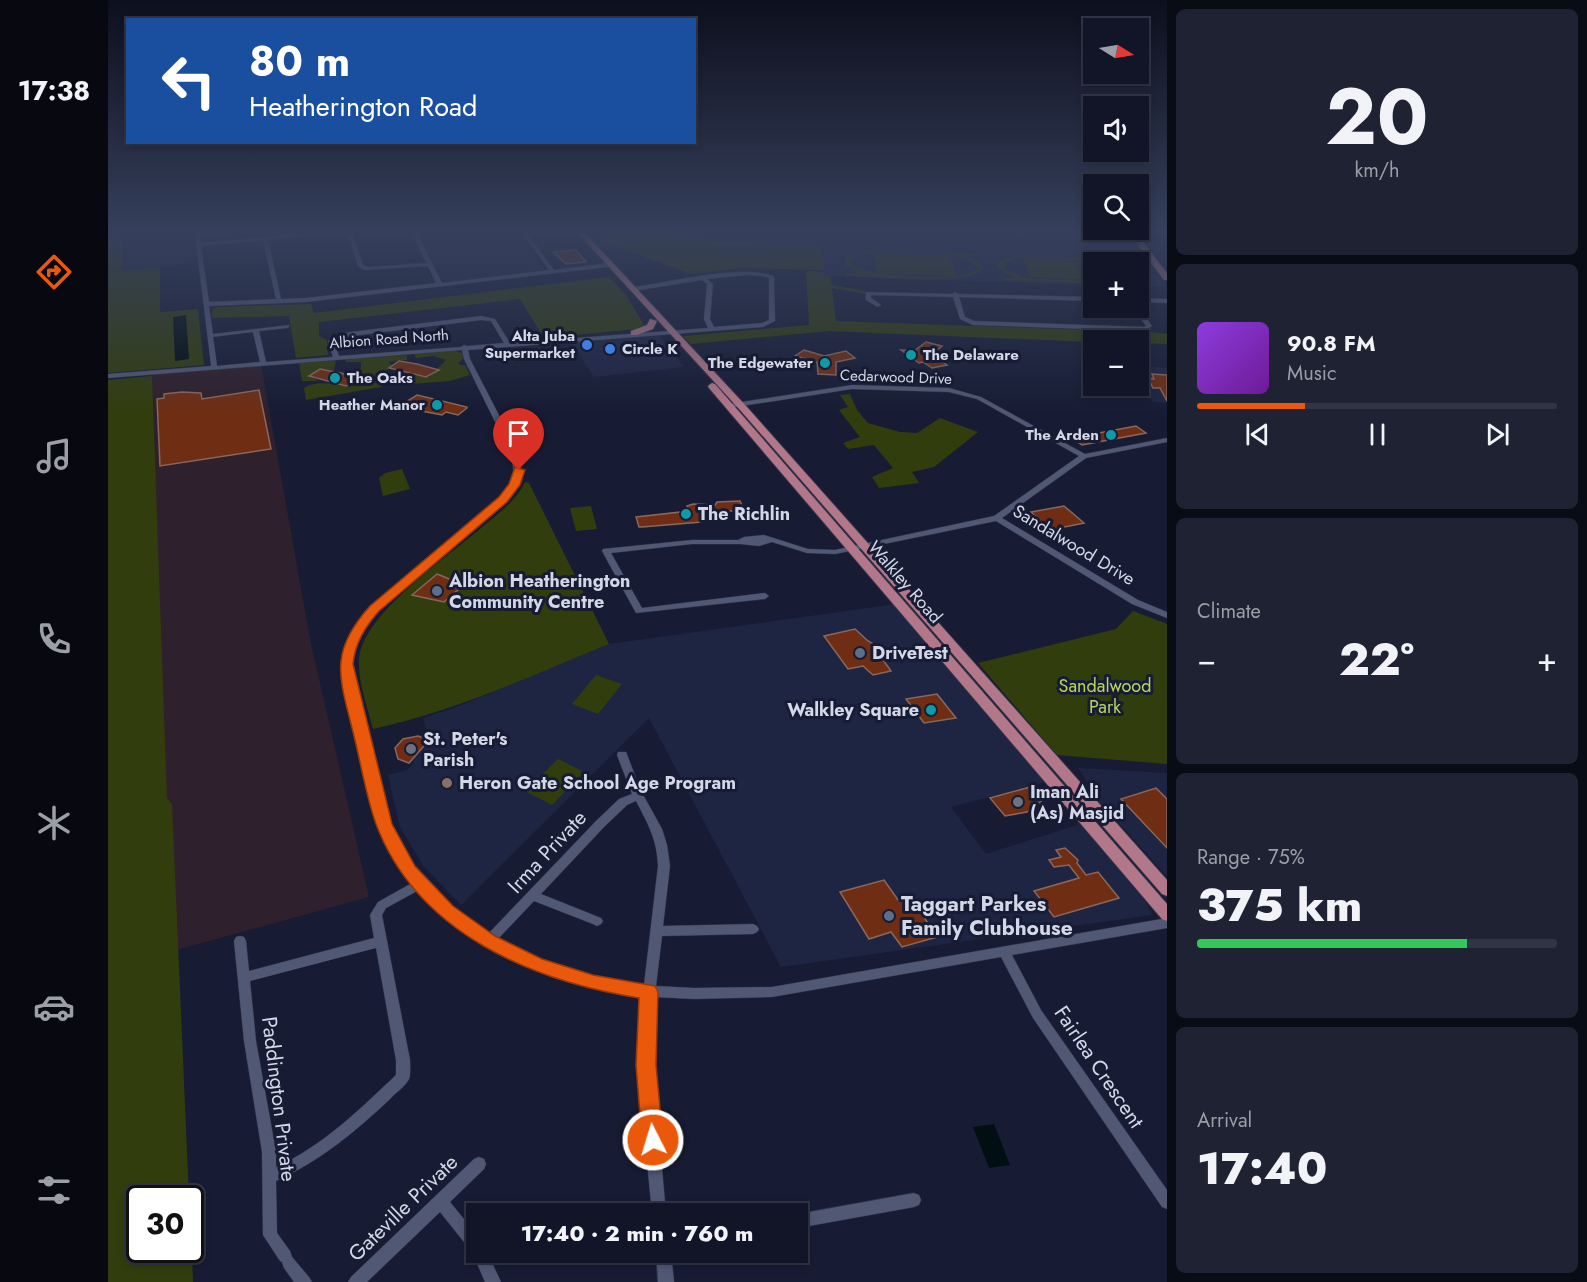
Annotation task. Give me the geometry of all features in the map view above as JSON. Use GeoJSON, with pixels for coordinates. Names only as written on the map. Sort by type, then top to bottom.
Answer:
{"type":"FeatureCollection","features":[{"type":"Feature","properties":{"kind":"main road","name":"Walkley Road"},"geometry":{"type":"LineString","coordinates":[[628,293],[653,321],[667,331]]}},
{"type":"Feature","properties":{"kind":"main road","name":"Walkley Road"},"geometry":{"type":"LineString","coordinates":[[637,293],[667,331],[858,548],[1167,915]]}},
{"type":"Feature","properties":{"kind":"main road"},"geometry":{"type":"LineString","coordinates":[[634,333],[650,327],[653,321]]}},
{"type":"Feature","properties":{"kind":"main road","name":"Walkley Road"},"geometry":{"type":"LineString","coordinates":[[858,548],[913,601],[1167,890]]}},
{"type":"Feature","properties":{"kind":"street"},"geometry":{"type":"LineString","coordinates":[[204,293],[214,367]]}},
{"type":"Feature","properties":{"kind":"street"},"geometry":{"type":"LineString","coordinates":[[277,293],[279,302]]}},
{"type":"Feature","properties":{"kind":"street"},"geometry":{"type":"LineString","coordinates":[[205,304],[279,302],[366,293]]}},
{"type":"Feature","properties":{"kind":"street"},"geometry":{"type":"LineString","coordinates":[[709,293],[707,319],[711,328]]}},
{"type":"Feature","properties":{"kind":"street","name":"Albion Road North"},"geometry":{"type":"LineString","coordinates":[[108,376],[770,323],[772,321],[772,293]]}},
{"type":"Feature","properties":{"kind":"street"},"geometry":{"type":"LineString","coordinates":[[878,305],[868,299],[868,293],[1083,299]]}},
{"type":"Feature","properties":{"kind":"street"},"geometry":{"type":"LineString","coordinates":[[955,294],[962,318],[973,323],[1145,329],[1149,326],[1144,318]]}},
{"type":"Feature","properties":{"kind":"street"},"geometry":{"type":"LineString","coordinates":[[1149,300],[1167,301]]}},
{"type":"Feature","properties":{"kind":"street"},"geometry":{"type":"LineString","coordinates":[[336,357],[331,341],[343,335],[481,318],[493,320],[507,343]]}},
{"type":"Feature","properties":{"kind":"street"},"geometry":{"type":"LineString","coordinates":[[210,336],[287,326]]}},
{"type":"Feature","properties":{"kind":"street"},"geometry":{"type":"LineString","coordinates":[[256,330],[263,363]]}},
{"type":"Feature","properties":{"kind":"street"},"geometry":{"type":"LineString","coordinates":[[464,347],[467,359],[516,456],[518,479],[503,499],[366,617],[348,651],[346,664],[359,727],[384,824],[404,862],[420,884],[447,911],[489,941],[537,965],[566,975],[648,992],[727,995],[772,992],[1167,923]]}},
{"type":"Feature","properties":{"kind":"street","name":"Cedarwood Drive"},"geometry":{"type":"LineString","coordinates":[[734,405],[852,387],[949,390],[989,403],[1084,456]]}},
{"type":"Feature","properties":{"kind":"street"},"geometry":{"type":"LineString","coordinates":[[765,596],[639,611],[606,551],[692,542],[740,542],[755,537],[773,538],[807,551],[826,553],[858,548],[997,518],[1084,456],[1167,440]]}},
{"type":"Feature","properties":{"kind":"street","name":"Sandalwood Drive"},"geometry":{"type":"LineString","coordinates":[[997,518],[1134,602],[1167,615]]}},
{"type":"Feature","properties":{"kind":"street"},"geometry":{"type":"LineString","coordinates":[[622,755],[638,796],[652,817],[664,845],[657,931],[648,992],[646,1065],[658,1203]]}},
{"type":"Feature","properties":{"kind":"street","name":"Irma Private"},"geometry":{"type":"LineString","coordinates":[[489,941],[600,824],[623,802],[638,796]]}},
{"type":"Feature","properties":{"kind":"street"},"geometry":{"type":"LineString","coordinates":[[270,1177],[293,1168],[321,1148],[403,1077],[403,1060],[379,942],[376,915],[382,905],[420,884]]}},
{"type":"Feature","properties":{"kind":"street"},"geometry":{"type":"LineString","coordinates":[[533,896],[597,921]]}},
{"type":"Feature","properties":{"kind":"street"},"geometry":{"type":"LineString","coordinates":[[657,931],[753,929]]}},
{"type":"Feature","properties":{"kind":"street","name":"Paddington Private"},"geometry":{"type":"LineString","coordinates":[[240,941],[270,1177],[270,1235],[304,1282]]}},
{"type":"Feature","properties":{"kind":"street"},"geometry":{"type":"LineString","coordinates":[[243,978],[379,942]]}},
{"type":"Feature","properties":{"kind":"street","name":"Fairlea Crescent"},"geometry":{"type":"LineString","coordinates":[[1004,951],[1037,1014],[1167,1202]]}},
{"type":"Feature","properties":{"kind":"street","name":"Gateville Private"},"geometry":{"type":"LineString","coordinates":[[356,1282],[479,1164]]}},
{"type":"Feature","properties":{"kind":"street"},"geometry":{"type":"LineString","coordinates":[[808,1219],[914,1200]]}},
{"type":"Feature","properties":{"kind":"street"},"geometry":{"type":"LineString","coordinates":[[440,1202],[466,1234]]}},
{"type":"Feature","properties":{"kind":"street"},"geometry":{"type":"LineString","coordinates":[[484,1263],[493,1282]]}},
{"type":"Feature","properties":{"kind":"street"},"geometry":{"type":"LineString","coordinates":[[664,1263],[666,1282]]}},
{"type":"Feature","properties":{"kind":"shaded area"},"geometry":{"type":"Polygon","coordinates":[[[186,315],[189,359],[175,361],[173,317],[186,315]]]}},
{"type":"Feature","properties":{"kind":"shaded area"},"geometry":{"type":"Polygon","coordinates":[[[659,336],[684,367],[594,377],[570,341],[659,336]]]}},
{"type":"Feature","properties":{"kind":"shaded area"},"geometry":{"type":"Polygon","coordinates":[[[261,364],[310,639],[369,897],[169,952],[147,373],[261,364]]]}},
{"type":"Feature","properties":{"kind":"shaded area"},"geometry":{"type":"Polygon","coordinates":[[[1149,366],[1167,368],[1167,403],[1153,402],[1149,395],[1149,366]]]}},
{"type":"Feature","properties":{"kind":"shaded area"},"geometry":{"type":"Polygon","coordinates":[[[896,604],[1045,782],[951,807],[986,854],[1080,824],[1145,901],[1152,915],[781,967],[649,718],[461,905],[424,867],[400,827],[388,775],[407,770],[414,763],[410,761],[429,740],[423,718],[459,706],[609,644],[896,604]]]}},
{"type":"Feature","properties":{"kind":"shaded area"},"geometry":{"type":"Polygon","coordinates":[[[1078,768],[1167,773],[1167,876],[1099,801],[1078,768]]]}},
{"type":"Feature","properties":{"kind":"shaded area"},"geometry":{"type":"Polygon","coordinates":[[[994,1124],[1010,1165],[989,1168],[973,1127],[994,1124]]]}},
{"type":"Feature","properties":{"kind":"green space"},"geometry":{"type":"Polygon","coordinates":[[[108,293],[160,293],[160,312],[198,309],[204,365],[108,373],[108,293]]]}},
{"type":"Feature","properties":{"kind":"green space"},"geometry":{"type":"Polygon","coordinates":[[[479,293],[624,293],[646,328],[544,338],[520,299],[319,322],[319,336],[327,340],[328,355],[296,358],[289,316],[212,318],[212,309],[218,307],[311,304],[314,313],[479,293]]]}},
{"type":"Feature","properties":{"kind":"green space"},"geometry":{"type":"Polygon","coordinates":[[[807,293],[833,293],[836,321],[1092,330],[1083,330],[1083,342],[829,331],[691,344],[683,336],[809,325],[807,293]]]}},
{"type":"Feature","properties":{"kind":"green space"},"geometry":{"type":"Polygon","coordinates":[[[1149,332],[1167,334],[1167,344],[1149,343],[1149,332]]]}},
{"type":"Feature","properties":{"kind":"green space"},"geometry":{"type":"Polygon","coordinates":[[[454,350],[462,353],[463,359],[458,363],[465,365],[470,375],[450,381],[412,384],[410,375],[429,377],[446,360],[433,356],[416,358],[414,353],[454,350]]]}},
{"type":"Feature","properties":{"kind":"green space"},"geometry":{"type":"Polygon","coordinates":[[[407,355],[407,360],[388,362],[392,365],[375,382],[385,385],[381,387],[306,400],[304,388],[309,386],[326,383],[350,387],[362,380],[343,375],[361,368],[361,362],[346,362],[345,359],[407,355]]]}},
{"type":"Feature","properties":{"kind":"green space"},"geometry":{"type":"Polygon","coordinates":[[[336,360],[334,370],[320,369],[310,376],[318,381],[302,381],[299,363],[336,360]]]}},
{"type":"Feature","properties":{"kind":"green space"},"geometry":{"type":"Polygon","coordinates":[[[152,376],[167,798],[172,804],[188,1185],[126,1185],[126,1263],[192,1263],[193,1282],[108,1282],[108,380],[152,376]]]}},
{"type":"Feature","properties":{"kind":"green space"},"geometry":{"type":"Polygon","coordinates":[[[850,394],[857,410],[868,423],[900,432],[917,433],[940,418],[978,432],[934,467],[912,472],[919,483],[879,488],[872,477],[893,468],[874,445],[848,449],[843,443],[860,437],[839,410],[848,407],[840,395],[850,394]]]}},
{"type":"Feature","properties":{"kind":"green space"},"geometry":{"type":"Polygon","coordinates":[[[402,469],[410,489],[383,496],[379,478],[385,473],[402,469]]]}},
{"type":"Feature","properties":{"kind":"green space"},"geometry":{"type":"Polygon","coordinates":[[[525,482],[529,483],[609,644],[464,703],[373,729],[362,687],[359,661],[363,644],[374,625],[389,607],[427,571],[505,508],[525,482]]]}},
{"type":"Feature","properties":{"kind":"green space"},"geometry":{"type":"Polygon","coordinates":[[[591,506],[597,529],[576,531],[570,508],[591,506]]]}},
{"type":"Feature","properties":{"kind":"green space","name":"Sandalwood Park"},"geometry":{"type":"Polygon","coordinates":[[[1133,611],[1167,624],[1167,764],[1057,755],[978,663],[1116,629],[1133,611]]]}},
{"type":"Feature","properties":{"kind":"green space"},"geometry":{"type":"Polygon","coordinates":[[[596,675],[622,684],[598,714],[572,704],[596,675]]]}},
{"type":"Feature","properties":{"kind":"green space"},"geometry":{"type":"Polygon","coordinates":[[[558,759],[584,772],[552,805],[525,791],[558,759]]]}},
{"type":"Feature","properties":{"kind":"building","name":"The Delaware"},"geometry":{"type":"Polygon","coordinates":[[[926,342],[942,346],[932,354],[947,365],[932,368],[923,362],[919,363],[901,350],[914,351],[926,342]]]}},
{"type":"Feature","properties":{"kind":"building","name":"The Edgewater"},"geometry":{"type":"Polygon","coordinates":[[[804,350],[824,356],[846,351],[855,358],[836,362],[836,375],[818,374],[817,362],[795,356],[804,350]]]}},
{"type":"Feature","properties":{"kind":"building","name":"The Oaks"},"geometry":{"type":"Polygon","coordinates":[[[399,361],[439,370],[426,377],[389,368],[399,361]]]}},
{"type":"Feature","properties":{"kind":"building","name":"The Oaks"},"geometry":{"type":"Polygon","coordinates":[[[320,369],[360,379],[346,386],[309,376],[320,369]]]}},
{"type":"Feature","properties":{"kind":"building"},"geometry":{"type":"Polygon","coordinates":[[[1152,374],[1167,375],[1167,401],[1160,388],[1153,388],[1149,378],[1154,379],[1152,374]]]}},
{"type":"Feature","properties":{"kind":"building"},"geometry":{"type":"Polygon","coordinates":[[[259,390],[271,449],[160,466],[157,399],[164,398],[164,394],[182,392],[201,393],[202,399],[259,390]]]}},
{"type":"Feature","properties":{"kind":"building","name":"Heather Manor"},"geometry":{"type":"Polygon","coordinates":[[[417,395],[467,408],[458,415],[446,412],[442,415],[411,409],[417,405],[407,401],[417,395]]]}},
{"type":"Feature","properties":{"kind":"building","name":"The Arden"},"geometry":{"type":"Polygon","coordinates":[[[1136,426],[1146,433],[1082,445],[1072,438],[1136,426]]]}},
{"type":"Feature","properties":{"kind":"building","name":"The Richlin"},"geometry":{"type":"Polygon","coordinates":[[[740,501],[744,510],[706,515],[708,520],[702,522],[639,527],[636,517],[689,511],[687,506],[693,504],[715,505],[717,502],[740,501]]]}},
{"type":"Feature","properties":{"kind":"building"},"geometry":{"type":"Polygon","coordinates":[[[1064,506],[1084,523],[1050,530],[1031,512],[1064,506]]]}},
{"type":"Feature","properties":{"kind":"building","name":"Albion Heatherington Community Centre"},"geometry":{"type":"Polygon","coordinates":[[[437,574],[452,580],[449,583],[461,587],[444,602],[412,595],[437,574]]]}},
{"type":"Feature","properties":{"kind":"building","name":"DriveTest"},"geometry":{"type":"Polygon","coordinates":[[[855,629],[879,647],[886,656],[881,657],[891,671],[873,675],[863,666],[848,669],[824,636],[855,629]]]}},
{"type":"Feature","properties":{"kind":"building","name":"Walkley Square"},"geometry":{"type":"Polygon","coordinates":[[[937,694],[956,718],[924,723],[906,699],[937,694]]]}},
{"type":"Feature","properties":{"kind":"building","name":"St. Peter's Parish"},"geometry":{"type":"Polygon","coordinates":[[[418,736],[429,740],[409,763],[398,759],[395,748],[403,739],[418,736]]]}},
{"type":"Feature","properties":{"kind":"building","name":"Iman Ali (As) Masjid"},"geometry":{"type":"Polygon","coordinates":[[[1030,787],[1043,800],[1027,812],[1005,816],[990,798],[1030,787]]]}},
{"type":"Feature","properties":{"kind":"building"},"geometry":{"type":"Polygon","coordinates":[[[1156,788],[1167,799],[1167,848],[1121,799],[1156,788]]]}},
{"type":"Feature","properties":{"kind":"building"},"geometry":{"type":"Polygon","coordinates":[[[1065,848],[1078,860],[1077,863],[1086,875],[1098,872],[1119,898],[1054,917],[1034,891],[1079,878],[1069,865],[1054,867],[1049,860],[1061,857],[1056,850],[1065,848]]]}},
{"type":"Feature","properties":{"kind":"building","name":"Taggart Parkes Family Clubhouse"},"geometry":{"type":"Polygon","coordinates":[[[884,880],[898,900],[911,897],[937,937],[902,947],[891,932],[869,939],[840,892],[884,880]]]}},
{"type":"Feature","properties":{"kind":"place","name":"Alta Juba Supermarket"},"geometry":{"type":"Point","coordinates":[587,345]}},
{"type":"Feature","properties":{"kind":"place","name":"Circle K"},"geometry":{"type":"Point","coordinates":[610,349]}},
{"type":"Feature","properties":{"kind":"place","name":"The Delaware"},"geometry":{"type":"Point","coordinates":[911,355]}},
{"type":"Feature","properties":{"kind":"place","name":"The Edgewater"},"geometry":{"type":"Point","coordinates":[825,363]}},
{"type":"Feature","properties":{"kind":"place","name":"The Oaks"},"geometry":{"type":"Point","coordinates":[335,378]}},
{"type":"Feature","properties":{"kind":"place","name":"Heather Manor"},"geometry":{"type":"Point","coordinates":[437,405]}},
{"type":"Feature","properties":{"kind":"place","name":"The Arden"},"geometry":{"type":"Point","coordinates":[1111,435]}},
{"type":"Feature","properties":{"kind":"place","name":"The Richlin"},"geometry":{"type":"Point","coordinates":[686,514]}},
{"type":"Feature","properties":{"kind":"place","name":"Albion Heatherington Community Centre"},"geometry":{"type":"Point","coordinates":[437,591]}},
{"type":"Feature","properties":{"kind":"place","name":"DriveTest"},"geometry":{"type":"Point","coordinates":[860,653]}},
{"type":"Feature","properties":{"kind":"place","name":"Walkley Square"},"geometry":{"type":"Point","coordinates":[931,710]}},
{"type":"Feature","properties":{"kind":"place","name":"St. Peter's Parish"},"geometry":{"type":"Point","coordinates":[411,749]}},
{"type":"Feature","properties":{"kind":"place","name":"Heron Gate School Age Program"},"geometry":{"type":"Point","coordinates":[447,783]}},
{"type":"Feature","properties":{"kind":"place","name":"Iman Ali (As) Masjid"},"geometry":{"type":"Point","coordinates":[1018,802]}},
{"type":"Feature","properties":{"kind":"place","name":"Taggart Parkes Family Clubhouse"},"geometry":{"type":"Point","coordinates":[889,916]}},
{"type":"Feature","properties":{"kind":"route"},"geometry":{"type":"LineString","coordinates":[[519,470],[515,485],[503,499],[375,608],[360,625],[348,651],[346,664],[355,711],[376,799],[394,846],[420,884],[447,911],[489,941],[537,965],[593,983],[648,992],[646,1065],[653,1140]]}}]}
